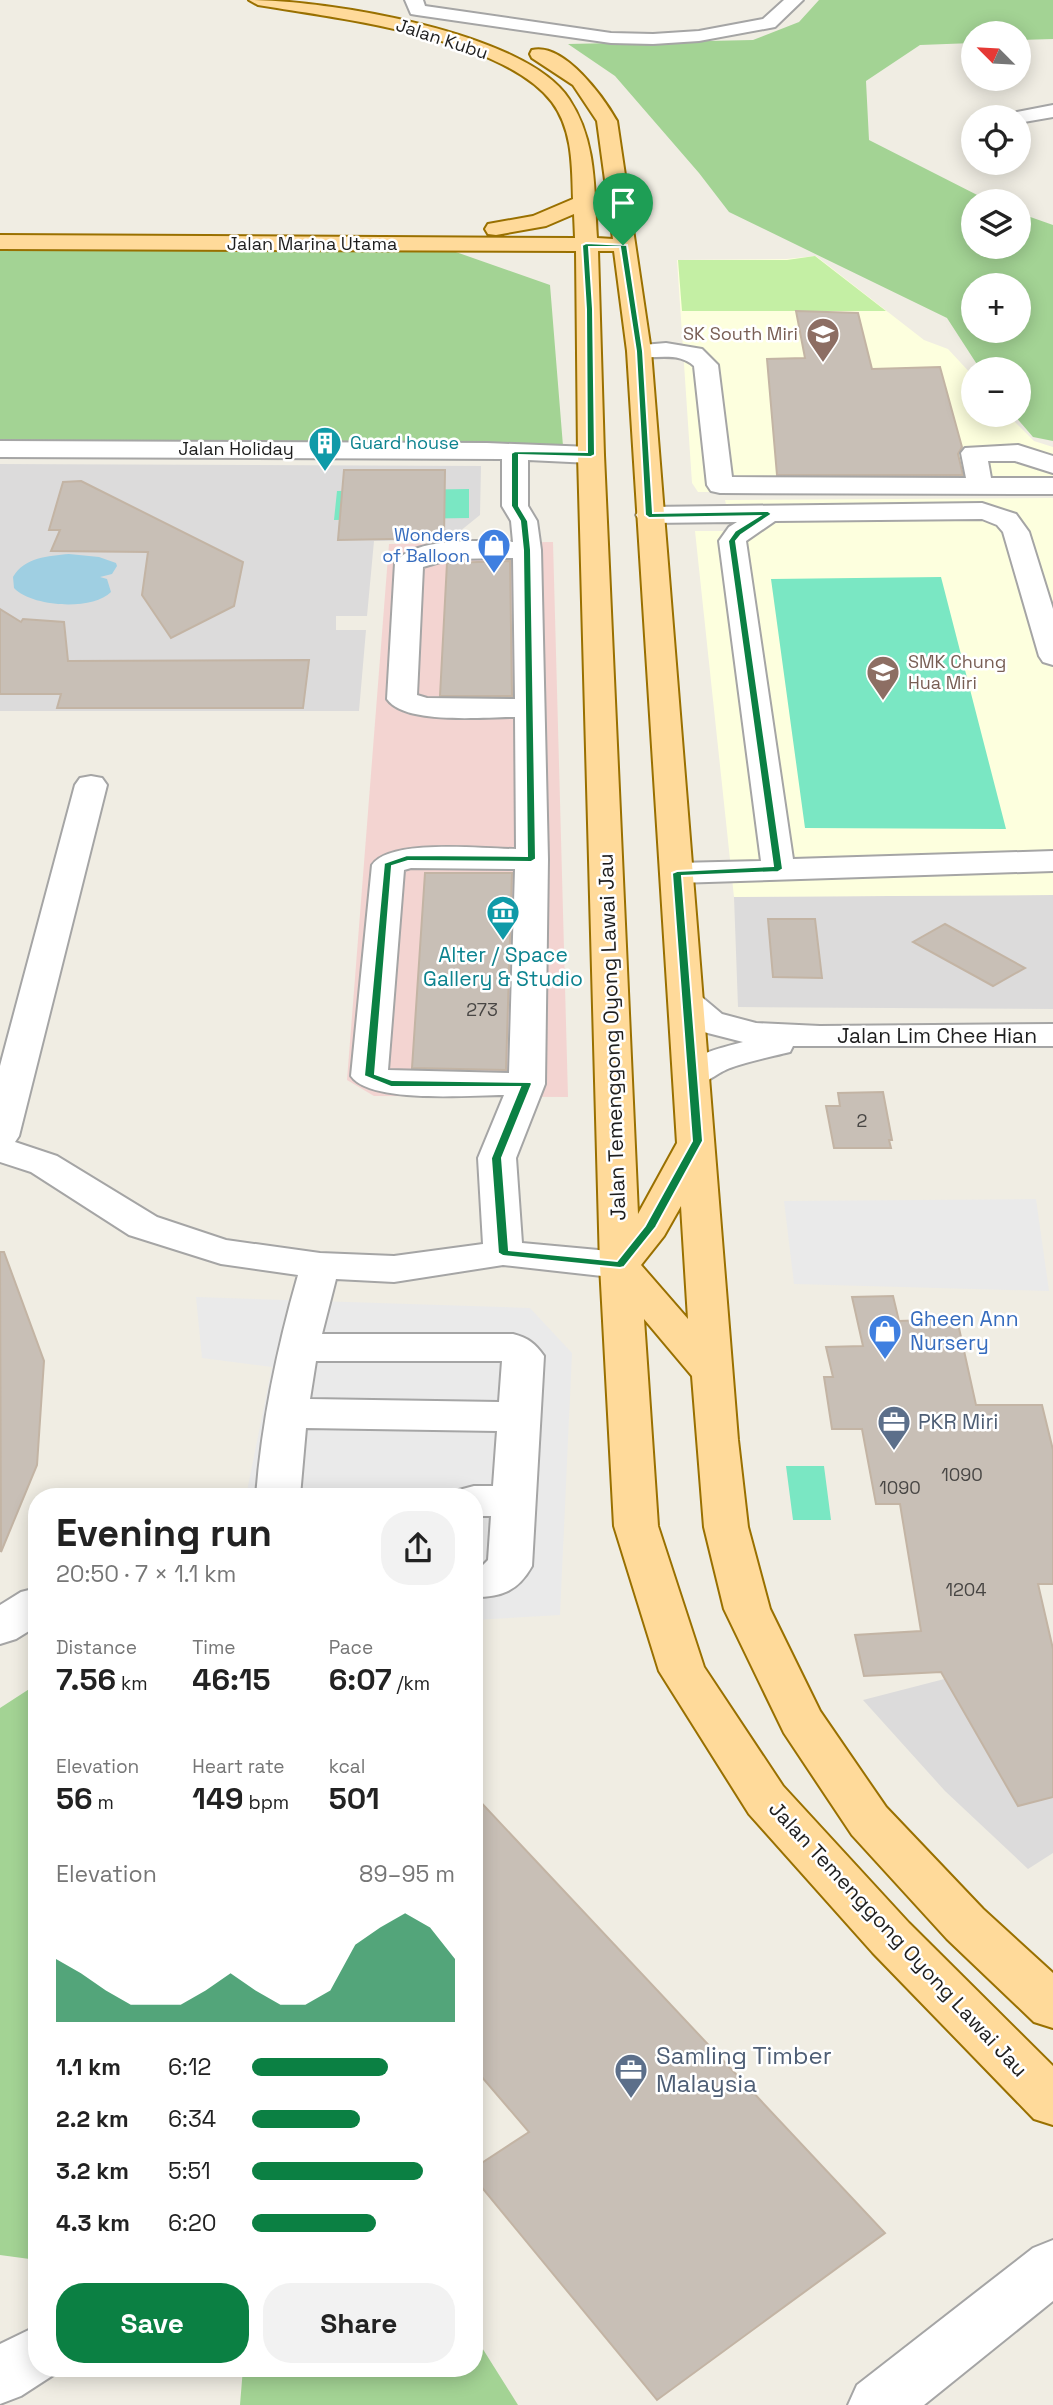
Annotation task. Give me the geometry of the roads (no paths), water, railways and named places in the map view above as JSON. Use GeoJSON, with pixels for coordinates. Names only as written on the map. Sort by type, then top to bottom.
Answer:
{"type":"FeatureCollection","features":[{"type":"Feature","properties":{"kind":"main road","name":"Jalan Kubu"},"geometry":{"type":"LineString","coordinates":[[258,0],[392,22],[464,42],[536,77],[560,99],[573,123],[581,149],[585,239]]}},
{"type":"Feature","properties":{"kind":"main road","name":"Jalan Kubu"},"geometry":{"type":"LineString","coordinates":[[348,0],[416,5],[533,51],[561,66],[592,91],[607,121],[623,238]]}},
{"type":"Feature","properties":{"kind":"main road"},"geometry":{"type":"LineString","coordinates":[[477,233],[538,221],[583,202]]}},
{"type":"Feature","properties":{"kind":"main road","name":"Jalan Marina Utama"},"geometry":{"type":"LineString","coordinates":[[0,228],[477,233],[585,239]]}},
{"type":"Feature","properties":{"kind":"main road"},"geometry":{"type":"LineString","coordinates":[[623,238],[639,351],[712,1373],[724,1515],[731,1548],[747,1609],[801,1720],[869,1821],[965,1924],[1053,2006]]}},
{"type":"Feature","properties":{"kind":"main road","name":"Jalan Marina Utama"},"geometry":{"type":"LineString","coordinates":[[0,242],[443,244],[623,238]]}},
{"type":"Feature","properties":{"kind":"main road","name":"Jalan Temenggong Oyong Lawai Jau"},"geometry":{"type":"LineString","coordinates":[[585,239],[590,309],[591,455],[620,1265],[636,1526],[682,1671],[766,1800],[891,1938],[1053,2102]]}},
{"type":"Feature","properties":{"kind":"main road"},"geometry":{"type":"LineString","coordinates":[[443,244],[542,266]]}},
{"type":"Feature","properties":{"kind":"main road"},"geometry":{"type":"LineString","coordinates":[[568,281],[590,309]]}},
{"type":"Feature","properties":{"kind":"main road"},"geometry":{"type":"LineString","coordinates":[[697,1141],[650,1227],[620,1265],[712,1373]]}},
{"type":"Feature","properties":{"kind":"street"},"geometry":{"type":"LineString","coordinates":[[416,5],[611,38],[699,36],[769,23],[794,0]]}},
{"type":"Feature","properties":{"kind":"street"},"geometry":{"type":"LineString","coordinates":[[498,39],[520,30],[539,27]]}},
{"type":"Feature","properties":{"kind":"street"},"geometry":{"type":"LineString","coordinates":[[1031,115],[1053,111]]}},
{"type":"Feature","properties":{"kind":"street"},"geometry":{"type":"LineString","coordinates":[[639,351],[684,351],[703,359],[706,365],[720,485],[1053,486]]}},
{"type":"Feature","properties":{"kind":"street","name":"Jalan Holiday"},"geometry":{"type":"LineString","coordinates":[[0,449],[591,455]]}},
{"type":"Feature","properties":{"kind":"street"},"geometry":{"type":"LineString","coordinates":[[503,1253],[497,1158],[527,1084],[531,859],[527,550],[524,521],[515,506],[515,453]]}},
{"type":"Feature","properties":{"kind":"street"},"geometry":{"type":"LineString","coordinates":[[980,486],[974,453],[1018,453],[1053,465]]}},
{"type":"Feature","properties":{"kind":"street"},"geometry":{"type":"LineString","coordinates":[[649,515],[982,511],[1000,515],[1012,522],[1016,532],[1053,656]]}},
{"type":"Feature","properties":{"kind":"street"},"geometry":{"type":"LineString","coordinates":[[768,514],[738,533],[732,541],[778,869]]}},
{"type":"Feature","properties":{"kind":"street"},"geometry":{"type":"LineString","coordinates":[[527,550],[436,552],[420,556],[409,563],[402,699],[413,705],[427,707],[529,708]]}},
{"type":"Feature","properties":{"kind":"street"},"geometry":{"type":"LineString","coordinates":[[0,1136],[91,785]]}},
{"type":"Feature","properties":{"kind":"street"},"geometry":{"type":"LineString","coordinates":[[527,1084],[391,1083],[369,1076],[388,865],[407,858],[531,859]]}},
{"type":"Feature","properties":{"kind":"street"},"geometry":{"type":"LineString","coordinates":[[677,873],[1053,861]]}},
{"type":"Feature","properties":{"kind":"street","name":"Jalan Lim Chee Hian"},"geometry":{"type":"LineString","coordinates":[[685,1000],[709,1022],[756,1034],[820,1037],[1053,1035]]}},
{"type":"Feature","properties":{"kind":"street","name":"Jalan Lim Chee Hian"},"geometry":{"type":"LineString","coordinates":[[692,1076],[715,1061],[741,1052],[820,1037]]}},
{"type":"Feature","properties":{"kind":"street"},"geometry":{"type":"LineString","coordinates":[[0,1149],[44,1164],[143,1226],[221,1252],[320,1266],[394,1269],[503,1253],[620,1265]]}},
{"type":"Feature","properties":{"kind":"street"},"geometry":{"type":"LineString","coordinates":[[279,1488],[286,1413],[298,1348],[320,1266]]}},
{"type":"Feature","properties":{"kind":"street"},"geometry":{"type":"LineString","coordinates":[[298,1348],[513,1347],[523,1356],[518,1417],[494,1502],[510,1566],[494,1581],[483,1581]]}},
{"type":"Feature","properties":{"kind":"street"},"geometry":{"type":"LineString","coordinates":[[286,1413],[518,1417]]}},
{"type":"Feature","properties":{"kind":"street"},"geometry":{"type":"LineString","coordinates":[[0,1627],[28,1610]]}},
{"type":"Feature","properties":{"kind":"street"},"geometry":{"type":"LineString","coordinates":[[878,2405],[1053,2266]]}},
{"type":"Feature","properties":{"kind":"street"},"geometry":{"type":"LineString","coordinates":[[0,2376],[28,2359]]}},
{"type":"Feature","properties":{"kind":"water"},"geometry":{"type":"Polygon","coordinates":[[[69,554],[99,557],[116,563],[112,574],[100,577],[107,579],[111,592],[90,602],[62,604],[34,599],[14,588],[13,577],[30,561],[69,554]]]}},
{"type":"Feature","properties":{"kind":"place","name":"SK South Miri"},"geometry":{"type":"Point","coordinates":[823,364]}},
{"type":"Feature","properties":{"kind":"place","name":"Guard house"},"geometry":{"type":"Point","coordinates":[325,473]}},
{"type":"Feature","properties":{"kind":"place","name":"Wonders of Balloon"},"geometry":{"type":"Point","coordinates":[494,575]}},
{"type":"Feature","properties":{"kind":"place","name":"SMK Chung Hua Miri"},"geometry":{"type":"Point","coordinates":[883,702]}},
{"type":"Feature","properties":{"kind":"place","name":"Alter / Space Gallery & Studio"},"geometry":{"type":"Point","coordinates":[503,942]}},
{"type":"Feature","properties":{"kind":"place","name":"Gheen Ann Nursery"},"geometry":{"type":"Point","coordinates":[885,1361]}},
{"type":"Feature","properties":{"kind":"place","name":"PKR Miri"},"geometry":{"type":"Point","coordinates":[894,1452]}},
{"type":"Feature","properties":{"kind":"place","name":"Samling Timber Malaysia"},"geometry":{"type":"Point","coordinates":[631,2100]}}]}
